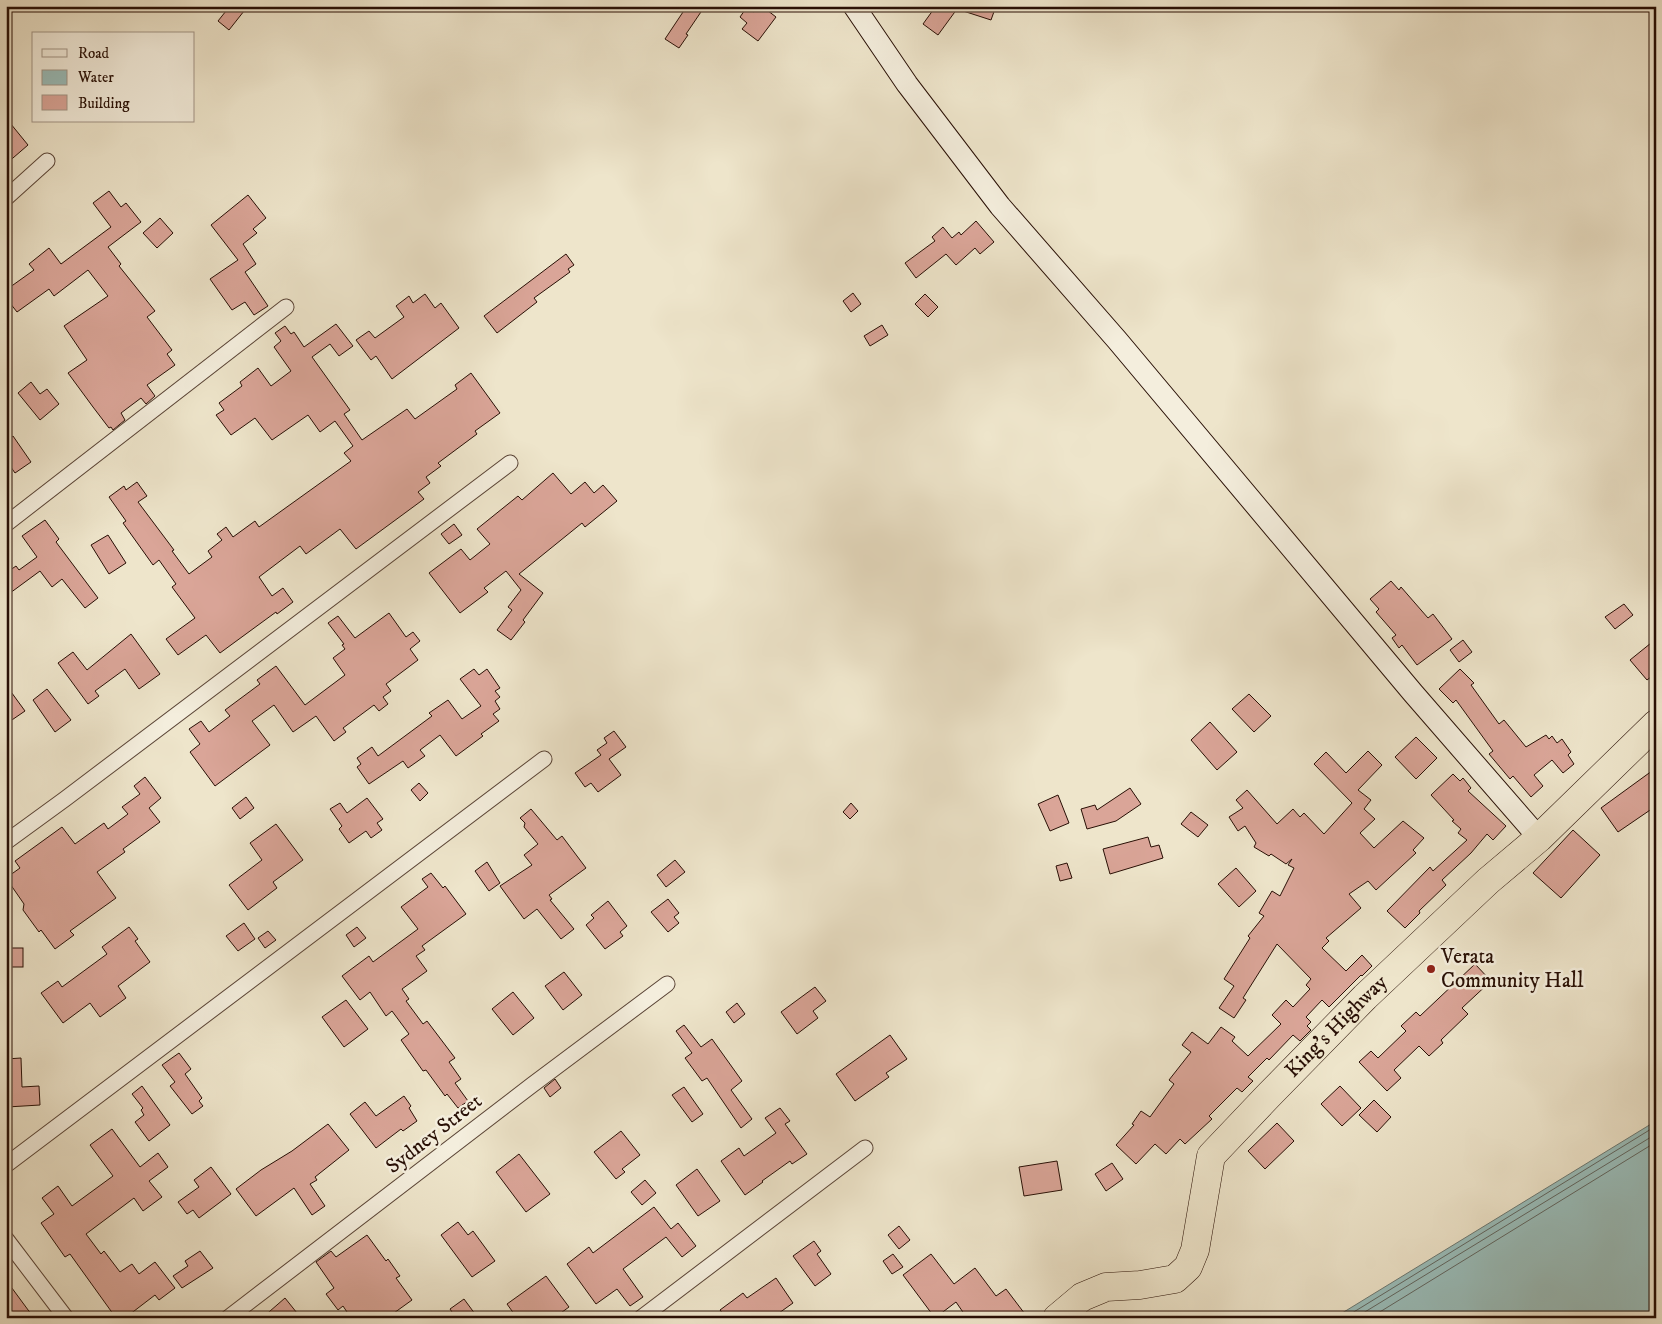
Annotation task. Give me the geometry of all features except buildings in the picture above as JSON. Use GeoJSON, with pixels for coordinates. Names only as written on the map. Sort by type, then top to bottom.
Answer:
{"type":"FeatureCollection","features":[{"type":"Feature","properties":{"kind":"highway","name":"King's Highway"},"geometry":{"type":"LineString","coordinates":[[1057,1318],[1082,1297],[1106,1287],[1148,1284],[1175,1279],[1188,1267],[1195,1250],[1212,1156],[1268,1094],[1365,997],[1488,881],[1539,838],[1656,724]]}},
{"type":"Feature","properties":{"kind":"street"},"geometry":{"type":"LineString","coordinates":[[854,6],[907,84],[1000,206],[1123,348],[1413,693],[1539,838]]}},
{"type":"Feature","properties":{"kind":"street"},"geometry":{"type":"LineString","coordinates":[[6,198],[47,160]]}},
{"type":"Feature","properties":{"kind":"street"},"geometry":{"type":"LineString","coordinates":[[6,524],[286,307]]}},
{"type":"Feature","properties":{"kind":"street"},"geometry":{"type":"LineString","coordinates":[[6,842],[510,463]]}},
{"type":"Feature","properties":{"kind":"street"},"geometry":{"type":"LineString","coordinates":[[6,1165],[544,759]]}},
{"type":"Feature","properties":{"kind":"street","name":"Sydney Street"},"geometry":{"type":"LineString","coordinates":[[228,1318],[667,984]]}},
{"type":"Feature","properties":{"kind":"street"},"geometry":{"type":"LineString","coordinates":[[641,1318],[865,1148]]}},
{"type":"Feature","properties":{"kind":"street"},"geometry":{"type":"LineString","coordinates":[[6,1239],[66,1318]]}},
{"type":"Feature","properties":{"kind":"water"},"geometry":{"type":"Polygon","coordinates":[[[1656,1121],[1656,1318],[1334,1318],[1656,1121]]]}},
{"type":"Feature","properties":{"kind":"place","name":"Verata Community Hall"},"geometry":{"type":"Point","coordinates":[1431,969]}}]}
